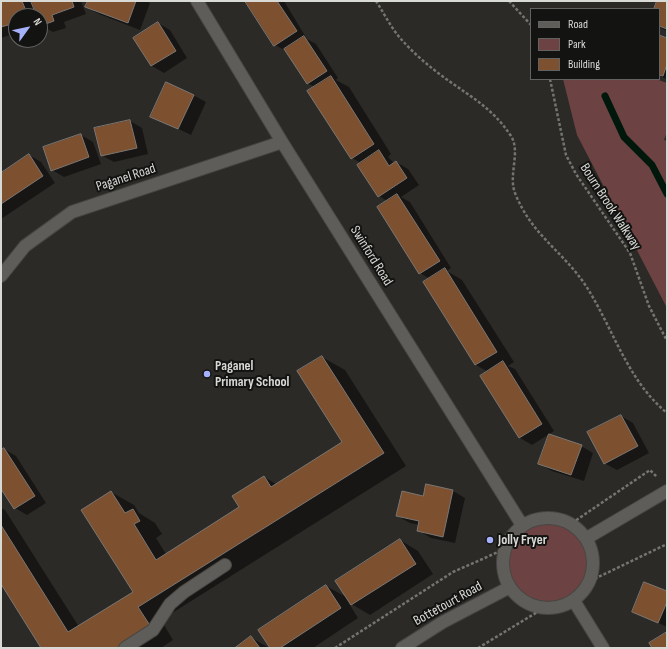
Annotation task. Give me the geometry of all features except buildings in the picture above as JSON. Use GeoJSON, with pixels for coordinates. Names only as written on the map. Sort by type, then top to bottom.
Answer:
{"type":"FeatureCollection","features":[{"type":"Feature","properties":{"kind":"street","name":"Swinford Road"},"geometry":{"type":"LineString","coordinates":[[197,1],[282,142],[522,525]]}},
{"type":"Feature","properties":{"kind":"street","name":"Paganel Road"},"geometry":{"type":"LineString","coordinates":[[1,276],[25,246],[72,212],[282,142]]}},
{"type":"Feature","properties":{"kind":"street"},"geometry":{"type":"LineString","coordinates":[[587,538],[667,491]]}},
{"type":"Feature","properties":{"kind":"street"},"geometry":{"type":"LineString","coordinates":[[549,517],[572,523],[587,538],[594,562],[590,581],[574,601],[544,608],[522,600],[510,587],[503,568],[505,549],[522,525],[549,517]]}},
{"type":"Feature","properties":{"kind":"street"},"geometry":{"type":"LineString","coordinates":[[125,648],[153,630],[170,604],[184,592],[225,565]]}},
{"type":"Feature","properties":{"kind":"street","name":"Bottetourt Road"},"geometry":{"type":"LineString","coordinates":[[402,648],[443,622],[510,587]]}},
{"type":"Feature","properties":{"kind":"street"},"geometry":{"type":"LineString","coordinates":[[574,601],[603,648]]}},
{"type":"Feature","properties":{"kind":"path"},"geometry":{"type":"LineString","coordinates":[[376,1],[400,39],[448,80],[494,113],[512,138],[515,152],[512,172],[514,191],[524,212],[537,232],[574,269],[586,287],[637,379],[656,404],[667,413]]}},
{"type":"Feature","properties":{"kind":"path"},"geometry":{"type":"LineString","coordinates":[[509,1],[530,25]]}},
{"type":"Feature","properties":{"kind":"path","name":"Bourn Brook Walkway"},"geometry":{"type":"LineString","coordinates":[[550,80],[566,155],[576,174],[630,252],[649,306],[667,341]]}},
{"type":"Feature","properties":{"kind":"path"},"geometry":{"type":"LineString","coordinates":[[572,523],[650,470]]}},
{"type":"Feature","properties":{"kind":"path"},"geometry":{"type":"LineString","coordinates":[[590,581],[667,544]]}},
{"type":"Feature","properties":{"kind":"path"},"geometry":{"type":"LineString","coordinates":[[335,648],[453,572],[505,549]]}},
{"type":"Feature","properties":{"kind":"path"},"geometry":{"type":"LineString","coordinates":[[478,648],[544,608]]}},
{"type":"Feature","properties":{"kind":"green space"},"geometry":{"type":"Polygon","coordinates":[[[563,80],[659,80],[667,83],[667,132],[664,140],[667,141],[667,308],[577,135],[563,80]]]}},
{"type":"Feature","properties":{"kind":"green space"},"geometry":{"type":"Polygon","coordinates":[[[548,519],[565,522],[579,531],[588,545],[591,562],[588,579],[579,593],[565,602],[548,605],[531,602],[517,593],[508,579],[505,562],[508,545],[517,531],[531,522],[548,519]]]}},
{"type":"Feature","properties":{"kind":"waterway"},"geometry":{"type":"LineString","coordinates":[[605,96],[624,137],[652,165],[667,194]]}},
{"type":"Feature","properties":{"kind":"place","name":"Paganel Primary School"},"geometry":{"type":"Point","coordinates":[207,374]}},
{"type":"Feature","properties":{"kind":"place","name":"Jolly Fryer"},"geometry":{"type":"Point","coordinates":[490,540]}}]}
